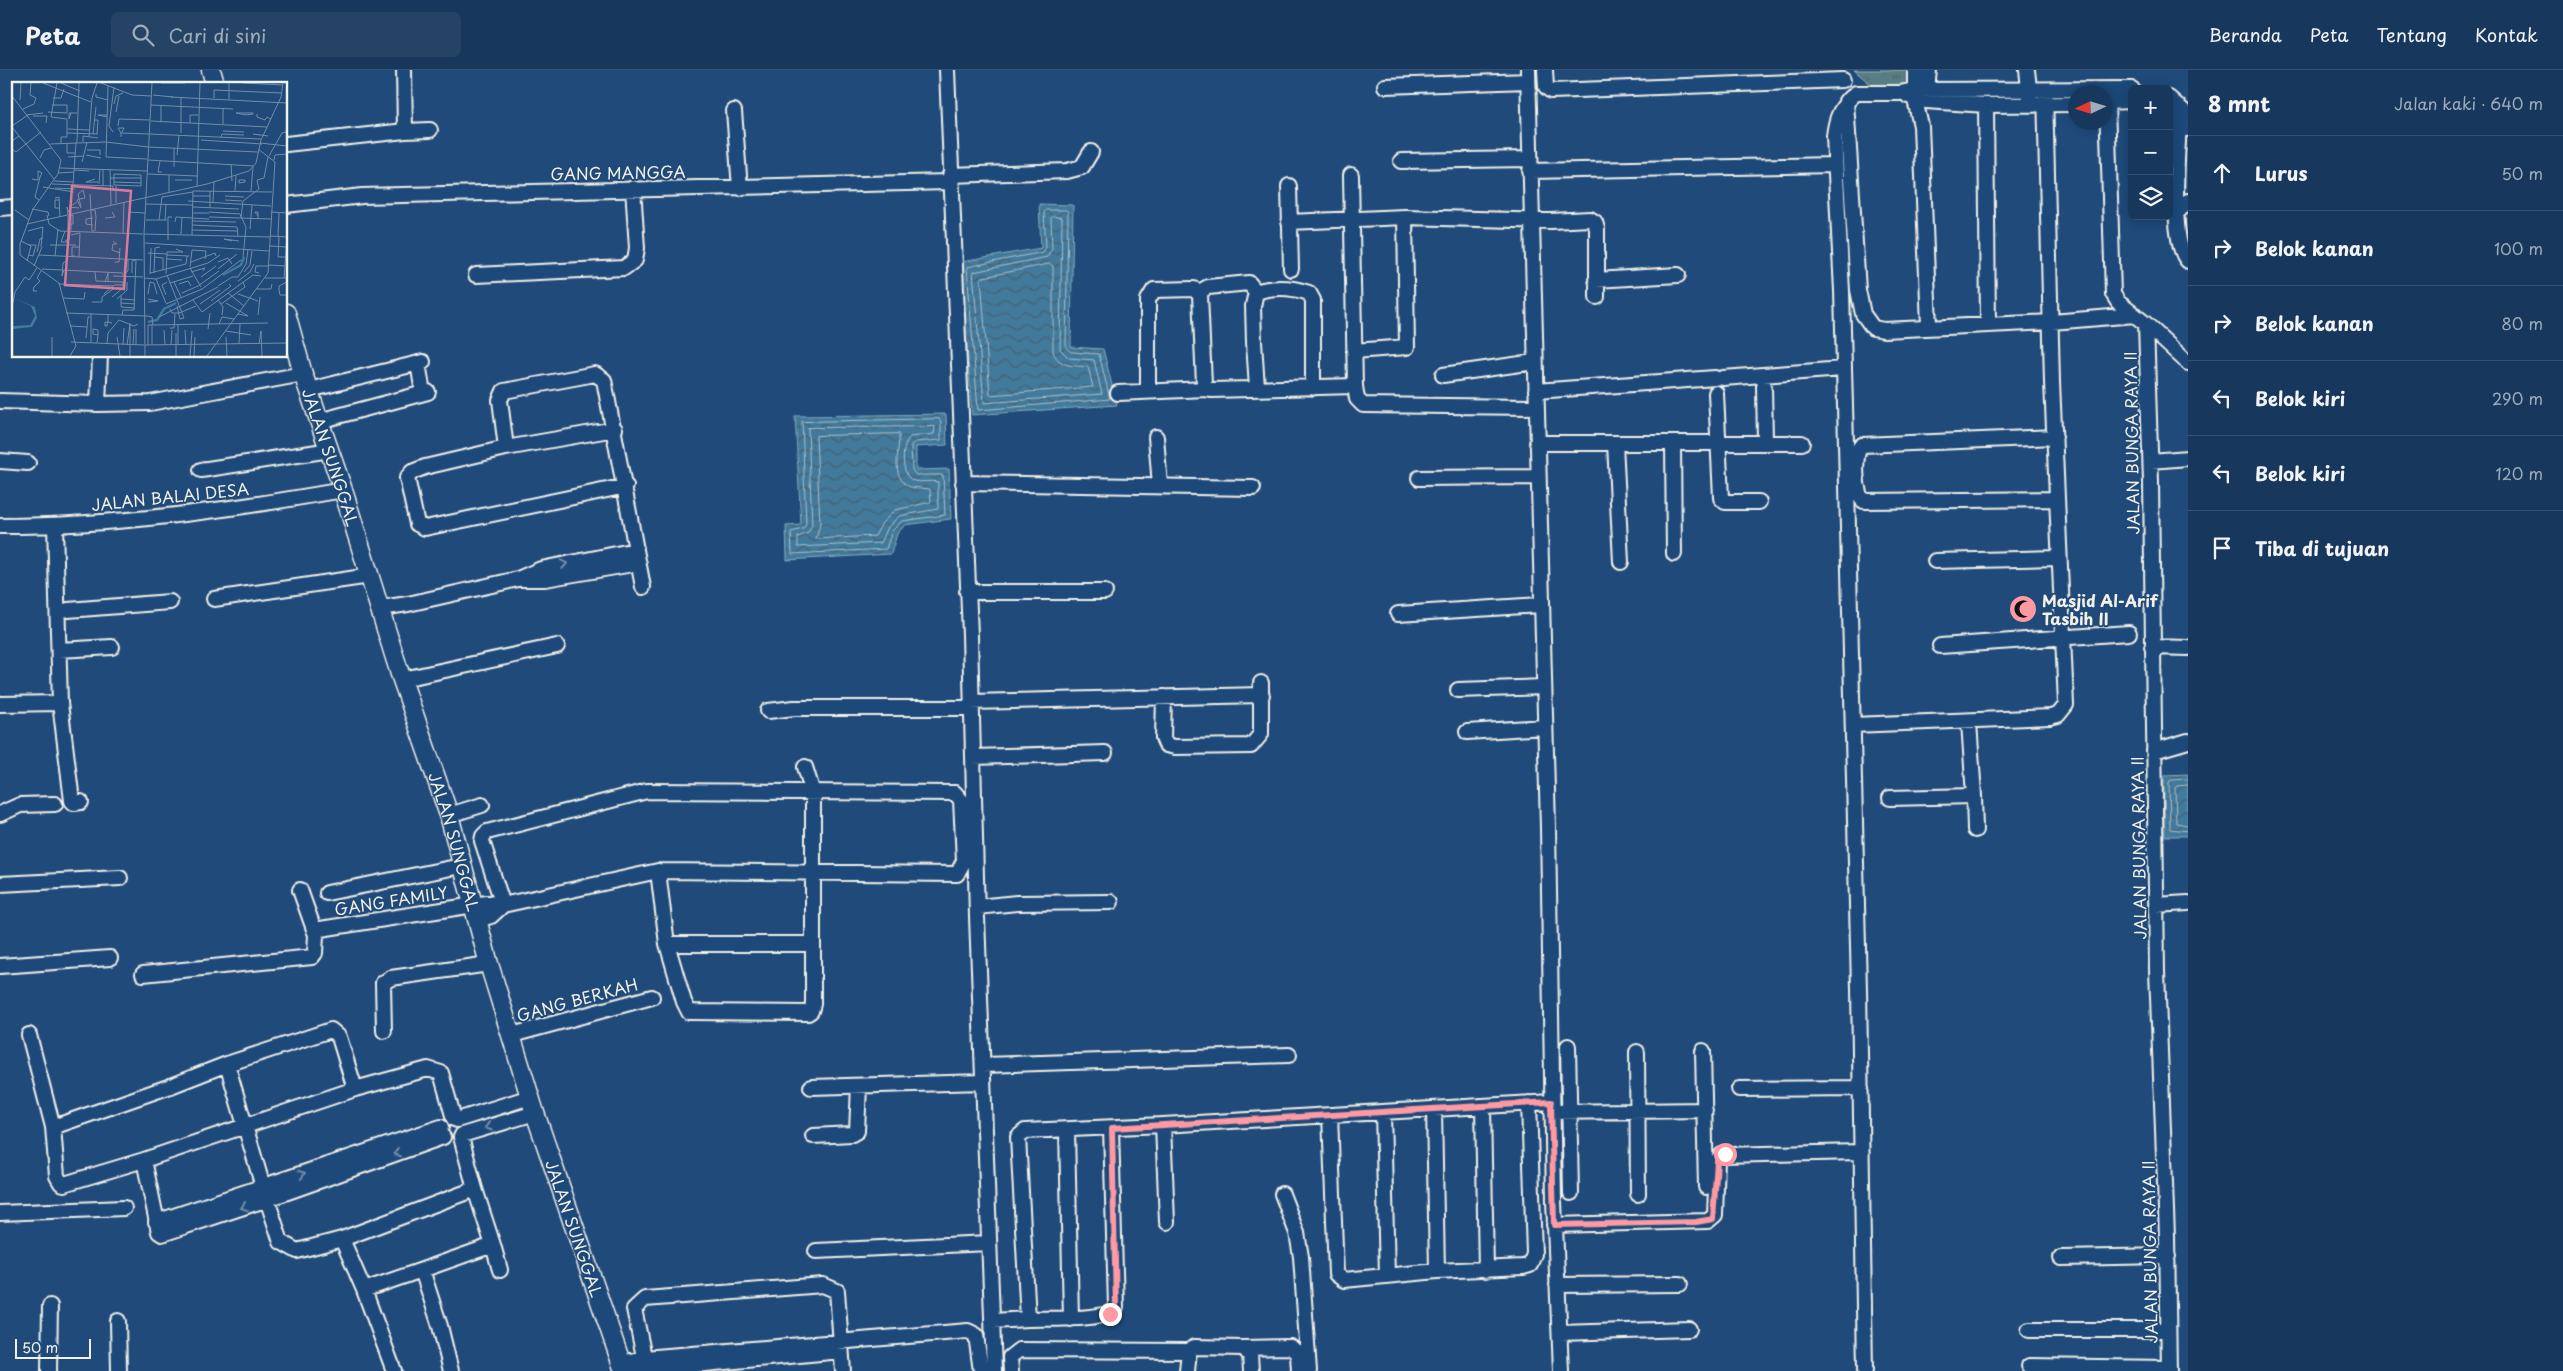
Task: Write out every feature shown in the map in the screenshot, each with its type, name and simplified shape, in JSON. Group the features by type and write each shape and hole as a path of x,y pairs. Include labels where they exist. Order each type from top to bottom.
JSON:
{"main road":[{"path":"210,70 214,82"},
{"name":"JALAN SUNGGAL","path":"288,320 319,422 330,450 403,679 449,815 461,866 533,1105 633,1368"}],"street":[{"path":"404,70 405,131"},
{"path":"947,70 994,1371"},
{"path":"1544,70 1546,86 1551,91 1838,75 1851,97 1858,290 1863,314 1873,328 1884,330 1929,326 2141,319"},
{"path":"1915,70 1916,95 1921,126 1929,326"},
{"path":"1916,95 1929,70"},
{"path":"2026,70 2030,105"},
{"path":"1385,86 1528,76 1540,605 1545,727 1554,1225 1561,1371"},
{"path":"1851,97 2029,90 2128,89"},
{"path":"1852,725 1969,722 2050,717 2058,715 2066,705 2061,637 2044,90"},
{"path":"1916,95 1986,105 2068,105"},
{"path":"1851,97 1836,119 1835,165 1842,291 1861,1088 1865,1371"},
{"path":"2113,102 2128,101"},
{"path":"1986,105 1988,325"},
{"path":"2173,106 2181,121 2176,214 2180,249 2188,261"},
{"path":"734,111 740,188"},
{"path":"288,144 430,130"},
{"path":"2107,130 2111,284 2113,294 2118,302 2141,319 2188,363"},
{"name":"GANG MANGGA","path":"288,205 362,196 633,188 740,188 1067,171 1082,167 1091,152"},
{"path":"1401,161 1530,165 1835,165"},
{"path":"1351,175 1354,351 1357,399 1363,405 1536,407"},
{"path":"1288,186 1291,269"},
{"path":"476,275 624,268 635,260 637,248 633,188"},
{"path":"2176,214 2188,201"},
{"path":"1354,351 1407,347 1405,217"},
{"path":"1289,222 1405,217 1532,220 1590,219 1595,222 1597,297"},
{"path":"1596,280 1678,275"},
{"path":"1199,292 1208,287 1249,283 1256,292 1253,306 1257,388"},
{"path":"1148,391 1148,300 1154,290 1194,288 1199,292 1206,389"},
{"path":"1256,292 1272,288 1291,288 1309,294 1312,300 1313,388"},
{"name":"JALAN BUNGA RAYA II","path":"2141,319 2150,461 2156,905 2168,1256 2169,1369"},
{"path":"98,404 100,358"},
{"path":"0,401 98,404 150,402 306,382 420,362 425,393 319,422"},
{"path":"1443,375 1470,373 1486,368 1535,362"},
{"path":"1536,391 1843,369"},
{"path":"506,448 500,400 504,391 595,374 604,380 626,486 643,587"},
{"path":"1118,393 1355,386"},
{"path":"1764,386 1765,441"},
{"path":"1716,393 1722,500 1759,502"},
{"path":"615,429 506,448 412,472 407,478 408,490 415,518 420,528 626,486"},
{"path":"1156,437 1160,486"},
{"path":"2055,437 1862,445 1856,452 1858,495 1864,501 2057,499"},
{"path":"1537,443 1765,441 1802,443"},
{"path":"1615,443 1621,562"},
{"path":"1673,443 1674,554"},
{"path":"201,470 330,450"},
{"path":"2150,461 2188,458"},
{"path":"0,461 28,463"},
{"path":"1419,478 1538,477"},
{"path":"962,482 1253,488"},
{"name":"JALAN BALAI DESA","path":"0,526 55,526 272,503 343,490"},
{"path":"55,526 60,704 72,801 74,804 82,802"},
{"path":"382,611 518,579 545,580 637,556"},
{"path":"1935,561 2059,558"},
{"path":"214,599 370,576"},
{"path":"967,592 1105,592"},
{"path":"68,610 170,602"},
{"path":"1398,614 1540,605"},
{"path":"1940,646 2129,633"},
{"path":"403,679 556,646"},
{"path":"58,650 112,647"},
{"path":"2152,647 2188,648"},
{"path":"1458,690 1543,687"},
{"path":"768,711 794,708 971,705 1164,697 1261,689 1261,734 1251,746 1175,747 1166,745 1163,738 1164,697"},
{"path":"0,704 60,704"},
{"path":"1969,722 1975,830"},
{"path":"1467,732 1545,727"},
{"path":"2154,751 2188,741"},
{"path":"973,757 1105,753"},
{"path":"658,871 667,944 684,1002 689,1012 803,1015 811,1011 814,873 813,793 805,768"},
{"path":"647,791 813,793 958,794 961,800 964,861 957,874 658,871 503,905 482,841 483,836 487,832 647,791"},
{"path":"1890,798 1974,796"},
{"path":"0,814 20,805 55,804"},
{"path":"449,815 482,805"},
{"path":"327,893 461,866"},
{"path":"0,884 120,878"},
{"path":"143,974 312,957 316,953 314,930 300,890"},
{"path":"977,907 1017,903 1111,902"},
{"path":"2156,905 2188,903"},
{"name":"GANG FAMILY","path":"314,930 475,912 491,916 503,905"},
{"path":"667,944 813,944"},
{"path":"0,966 110,958"},
{"path":"384,1031 383,983 391,978 490,964"},
{"name":"GANG BERKAH","path":"512,1035 652,997"},
{"path":"53,1127 168,1087 227,1064 331,1030 339,1038 355,1089"},
{"path":"29,1035 53,1127 57,1176 61,1183 64,1184 246,1127 355,1089 428,1069 435,1070 441,1073 456,1120 463,1128 462,1136 475,1189 500,1270"},
{"path":"1568,1046 1571,1193"},
{"path":"1637,1052 1638,1194"},
{"path":"1703,1052 1706,1187"},
{"path":"983,1065 1289,1055"},
{"path":"227,1064 281,1242 290,1249 302,1250 342,1239 475,1189"},
{"path":"811,1087 984,1082"},
{"path":"813,1136 852,1134 857,1131 859,1086"},
{"path":"1739,1089 1861,1088"},
{"path":"1330,1115 1336,1274 1344,1280 1437,1271 1523,1268 1533,1261 1529,1103"},
{"path":"1028,1319 1018,1137 1025,1131 1163,1126 1529,1103 1569,1111 1704,1110"},
{"path":"144,1160 156,1222 265,1193 442,1132 448,1120 533,1105"},
{"path":"442,1132 452,1142 533,1105"},
{"path":"1483,1106 1486,1270"},
{"path":"1434,1109 1437,1271"},
{"path":"1383,1112 1387,1276"},
{"path":"1163,1126 1167,1222"},
{"path":"992,1321 1071,1319 1110,1314 1116,1307 1112,1128"},
{"path":"1067,1130 1071,1319"},
{"path":"1554,1225 1708,1221 1715,1215 1717,1161 1722,1155 1861,1152"},
{"path":"1282,1194 1297,1233 1301,1256 1309,1371"},
{"path":"0,1213 124,1208"},
{"path":"342,1239 364,1290 394,1371"},
{"path":"816,1251 989,1243"},
{"path":"364,1290 493,1245"},
{"path":"2061,1258 2168,1256"},
{"path":"422,1270 440,1326 450,1371"},
{"path":"1557,1285 1680,1284"},
{"path":"843,1371 841,1346 837,1291 832,1287 823,1285 645,1299 634,1309 633,1368 841,1346 968,1331 976,1335 981,1371"},
{"path":"49,1371 50,1306"},
{"path":"118,1321 119,1371"},
{"path":"1560,1333 1689,1329"},
{"path":"2029,1330 2168,1330"},
{"path":"1011,1371 1010,1357 1019,1350 1189,1350 1194,1348 1291,1347 1298,1354 1299,1371"},
{"path":"1243,1348 1250,1355 1251,1371"},
{"path":"1187,1371 1189,1350"},
{"path":"2029,1366 2169,1369"}],"green space":[{"path":"1854,70 1913,70 1913,80 1906,87 1875,88"}],"water":[{"path":"1039,204 1073,205 1071,347 1103,349 1117,405 972,415 961,262 1041,248"},
{"path":"946,414 947,445 916,447 916,470 949,469 951,519 905,525 897,534 891,554 787,560 786,526 801,525 795,416"},
{"path":"2188,774 2188,836 2165,836 2164,775"}],"place":[{"name":"Masjid Al-Arif Tasbih II","path":"2023,609"}],"route":[{"path":"1110,1314 1116,1307 1112,1128 1551,1102 1554,1225 1696,1222 1713,1219 1715,1215 1717,1161 1725,1154"}]}
